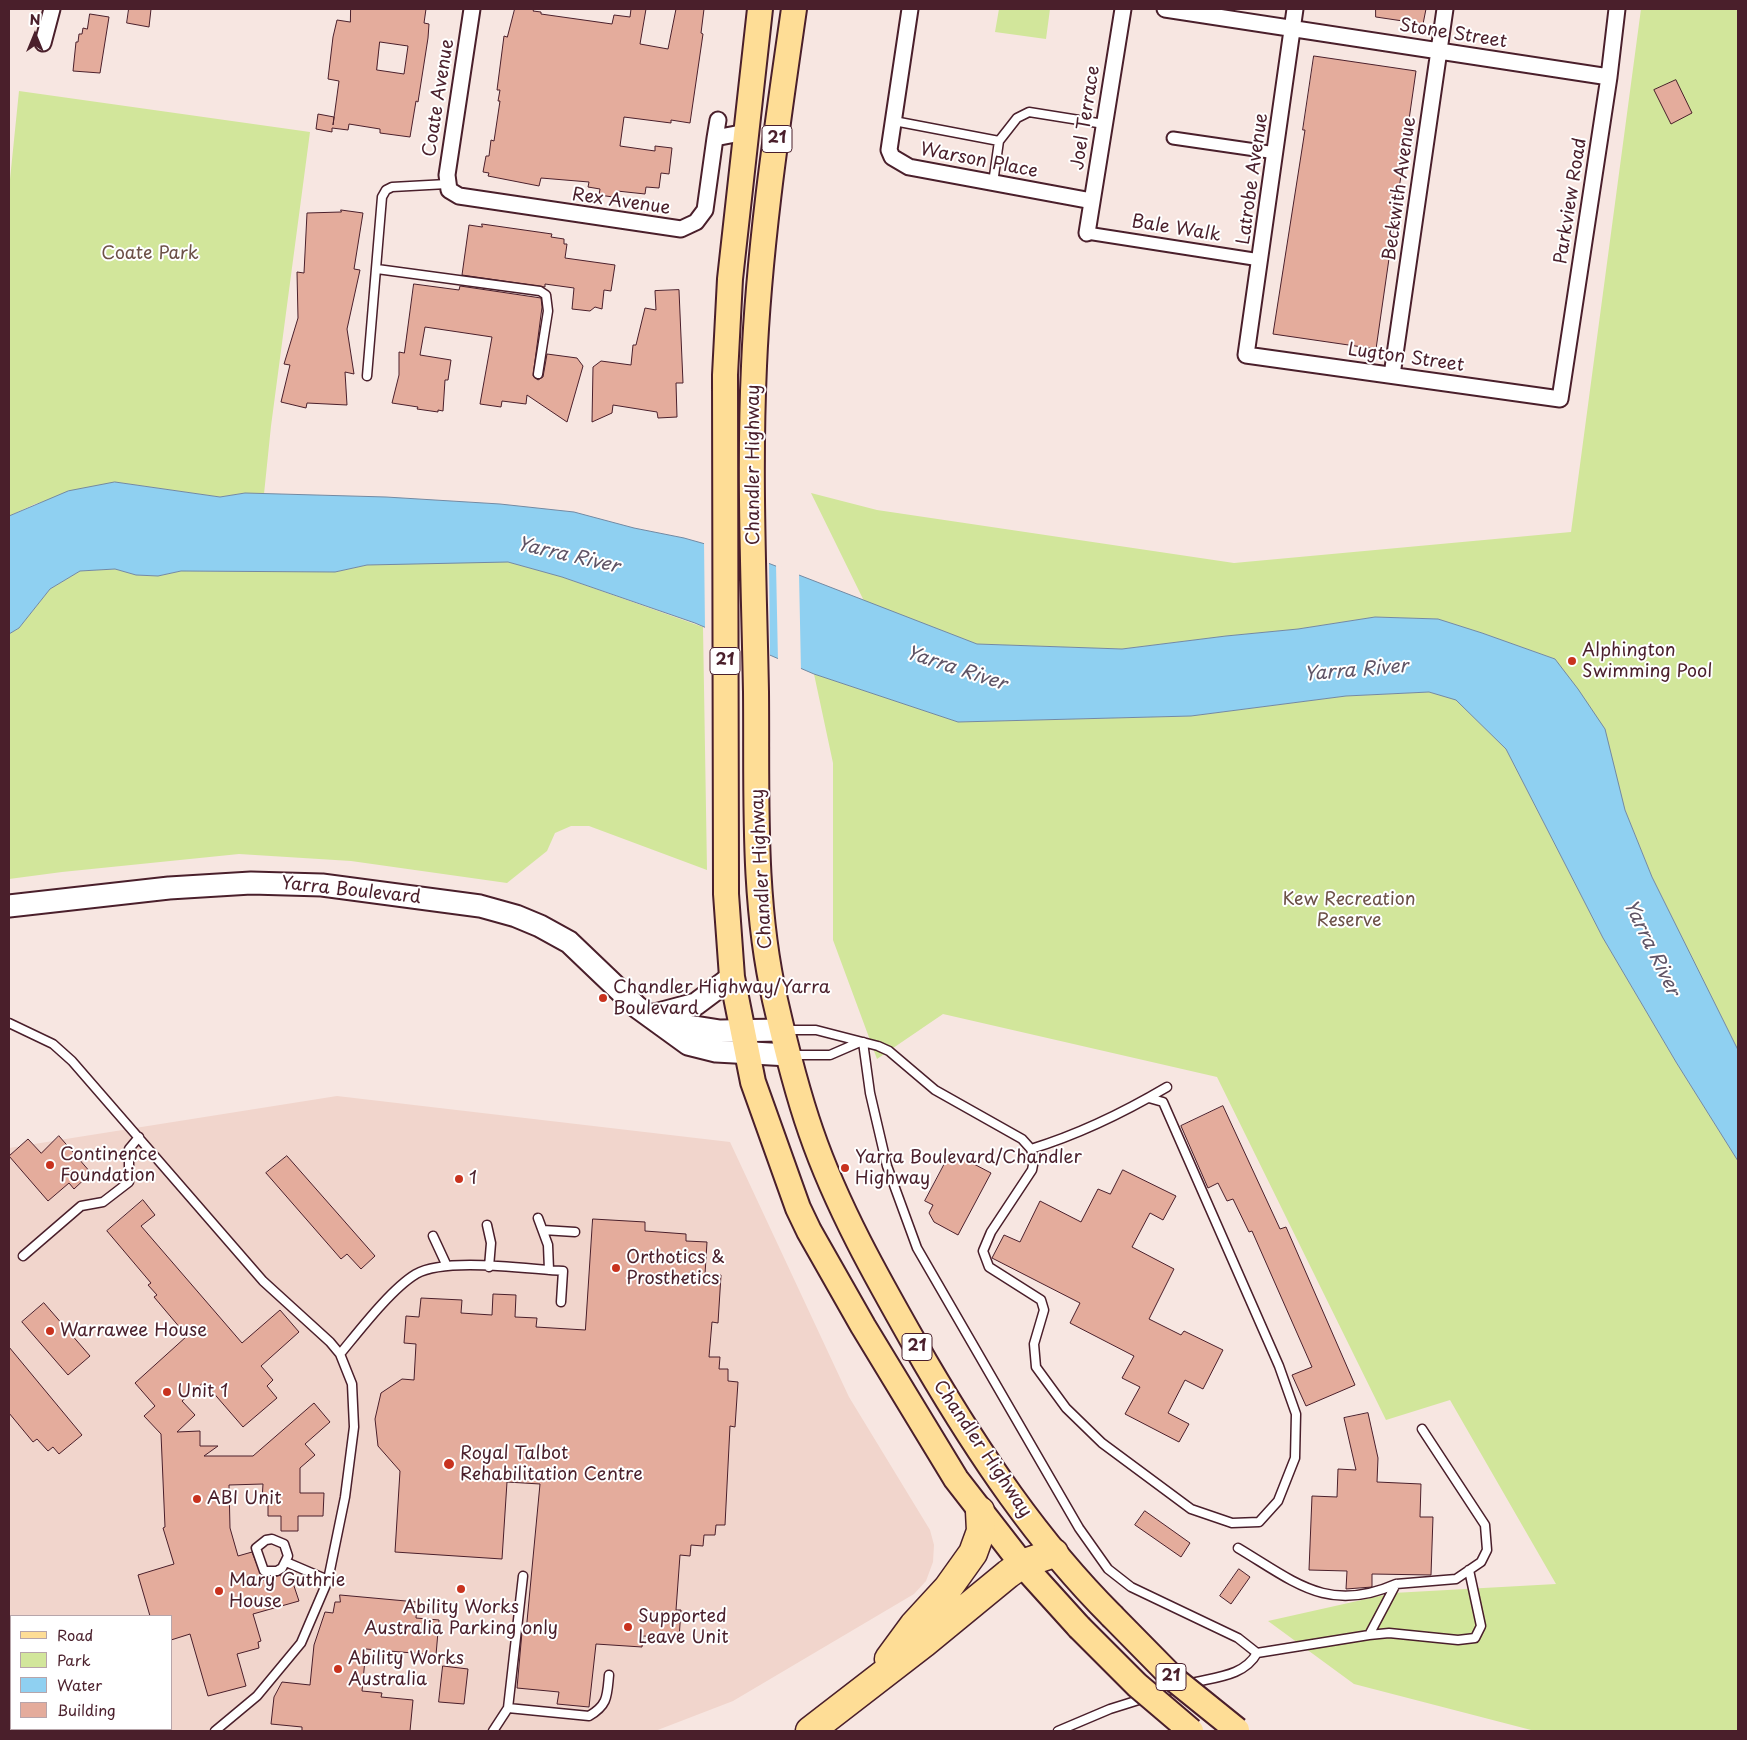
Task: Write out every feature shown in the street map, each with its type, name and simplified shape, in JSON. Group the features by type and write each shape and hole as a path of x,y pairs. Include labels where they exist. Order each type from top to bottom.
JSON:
{"highway":[{"path":"871,1684 914,1625 948,1588 973,1554 981,1531 980,1511"},
{"path":"810,1731 1022,1564 1054,1554"}],"main road":[{"name":"Chandler Highway","path":"760,9 730,279 723,427 726,894 732,977 756,1094 809,1231 937,1448 980,1511 1022,1564 1137,1685 1190,1731"},
{"name":"Chandler Highway","path":"794,9 763,250 754,365 752,438 758,871 768,966 789,1055 811,1132 836,1194 892,1304 953,1409 990,1467 1054,1554 1112,1616 1175,1680 1238,1730"},
{"name":"Yarra Boulevard","path":"9,906 169,888 251,882 332,886 480,906 516,916 540,926 569,942 652,1019 681,1040 694,1046 747,1054 789,1055"},
{"path":"652,1019 696,1004 732,977"},
{"path":"652,1019 713,1030 783,1030"}],"street":[{"path":"43,43 52,9"},
{"name":"Coate Avenue","path":"450,188 472,9"},
{"name":"Warson Place","path":"910,9 889,150 892,157 909,167 1092,201"},
{"name":"Joel Terrace","path":"1086,233 1123,9"},
{"path":"1165,9 1292,28"},
{"name":"Latrobe Avenue","path":"1246,355 1295,9"},
{"name":"Beckwith Avenue","path":"1392,375 1445,9"},
{"name":"Parkview Road","path":"1560,399 1609,77 1617,9"},
{"name":"Stone Street","path":"1292,28 1609,77"},
{"name":"Rex Avenue","path":"450,188 467,199 670,229 688,227 703,215 718,120"},
{"path":"715,138 746,132"},
{"path":"1173,138 1276,153"},
{"name":"Bale Walk","path":"1086,233 1260,260"},
{"name":"Lugton Street","path":"1246,355 1560,399"}],"lane":[{"path":"992,183 999,141 1017,118 1029,112 1104,124"},
{"path":"894,121 999,141"},
{"path":"366,376 382,197 386,190 400,186 450,188"},
{"path":"377,269 540,291 546,295 548,311 538,374"},
{"path":"9,1023 53,1044 72,1061 263,1281 318,1329 340,1354 352,1384 354,1427 346,1497 328,1580 301,1643 257,1696 215,1731"},
{"path":"783,1030 816,1030 889,1051 934,1090 1022,1139 1031,1149 1034,1160 1032,1170 991,1232 983,1251 989,1267 1041,1300 1044,1310 1034,1344 1036,1367 1066,1408 1102,1443 1191,1509 1232,1523 1259,1522 1278,1501 1295,1458 1296,1414 1280,1366 1163,1102 1149,1098"},
{"path":"789,1055 830,1055 861,1042"},
{"path":"861,1042 870,1093 887,1166 917,1248 1079,1528 1108,1569 1131,1587 1238,1638 1257,1652 1389,1633 1464,1640 1475,1638 1481,1626 1469,1570"},
{"path":"1031,1149 1069,1137 1122,1113 1166,1088"},
{"path":"22,1256 82,1206 103,1202 129,1182 129,1149 139,1137"},
{"path":"538,1218 548,1245 549,1270"},
{"path":"487,1225 491,1243 489,1267"},
{"path":"543,1230 575,1232"},
{"path":"433,1236 446,1264"},
{"path":"340,1354 395,1290 408,1279 434,1266 446,1264 563,1271 561,1302"},
{"path":"1238,1548 1316,1592 1346,1598 1376,1593 1396,1584 1456,1579 1481,1562 1487,1550 1485,1525 1422,1429"},
{"path":"266,1540 278,1540 287,1550 286,1562 277,1571 264,1571 256,1548 266,1540"},
{"path":"286,1562 328,1580"},
{"path":"493,1731 508,1708 522,1576"},
{"path":"1369,1635 1396,1584"},
{"path":"1058,1731 1110,1709 1216,1676 1240,1672 1252,1662 1257,1652"},
{"path":"508,1708 589,1716 600,1710 607,1700 610,1675"}],"shaded area":[{"name":"Royal Talbot Rehabilitation Centre","path":"337,1096 730,1142 849,1397 930,1530 934,1545 933,1562 926,1581 914,1594 733,1701 655,1731 9,1731 9,1148"}],"green space":[{"path":"999,9 1050,9 1046,39 995,32"},
{"path":"1641,9 1738,9 1738,1050 1652,877 1625,810 1555,659 1438,619 1375,617 1298,629 1122,649 977,644 864,601 811,493 877,510 1234,563 1571,532"},
{"name":"Coate Park","path":"19,91 310,132 271,426 264,494 245,493 220,497 115,482 35,504 9,516 9,189"},
{"path":"508,562 562,577 703,627 707,870 589,826 571,826 555,833 547,851 507,883 351,861 239,854 9,879 9,634 19,628 50,589 80,571 115,569 136,575 158,576 181,571 335,572 367,565"},
{"name":"Kew Recreation Reserve","path":"814,674 958,722 1191,716 1346,696 1429,692 1457,700 1506,749 1603,938 1676,1062 1738,1161 1738,1731 1535,1731 1354,1684 1268,1621 1393,1593 1556,1584 1450,1400 1386,1420 1217,1077 943,1014 877,1059 833,940 833,763"}],"water":[{"name":"Yarra River","path":"115,482 220,497 245,493 386,497 500,504 574,512 634,528 684,538 755,558 977,644 1122,649 1298,629 1375,617 1438,619 1555,659 1605,729 1625,810 1652,877 1738,1050 1738,1161 1676,1062 1603,938 1506,749 1456,700 1429,692 1346,696 1191,716 958,722 814,674 695,623 562,577 508,562 367,565 335,572 181,571 158,576 136,575 115,569 80,571 50,589 19,628 9,634 9,516 68,491"}],"pier":[{"path":"704,541 769,561 770,659 705,630"},
{"path":"776,564 799,573 801,672 778,662"}],"building":[{"path":"129,9 151,9 149,27 127,23"},
{"path":"351,9 426,9 424,23 429,24 428,38 418,102 416,101 410,137 380,133 380,129 349,124 348,130 332,128 332,132 316,129 318,114 334,117 333,125 339,81 328,79 333,37 337,20 350,22","holes":["380,42 408,46 404,74 377,70"]},
{"path":"515,9 534,9 533,11 541,12 541,14 612,24 614,15 630,17 631,9 646,9 640,44 668,49 676,9 704,9 701,33 703,34 690,123 671,120 671,123 624,117 620,146 655,151 655,146 672,148 669,174 661,173 659,188 646,187 645,194 617,191 613,197 599,195 600,189 588,187 589,182 541,178 539,186 488,176 489,173 483,172 486,156 489,156 491,140 494,141 500,101 498,101 500,90 497,90 504,36 507,37"},
{"path":"1376,9 1426,9 1423,24 1376,17"},
{"path":"90,14 109,17 100,73 73,71 76,42 78,42 79,34 82,34 83,28 87,29"},
{"path":"1314,56 1416,71 1376,349 1273,334 1305,130 1303,130"},
{"path":"1676,80 1692,113 1671,124 1654,90"},
{"path":"341,210 363,213 354,269 360,270 347,329 354,374 345,372 347,405 307,403 306,408 281,402 290,365 284,364 298,318 297,272 304,273 307,213 341,212"},
{"path":"482,224 552,234 551,237 564,239 564,244 567,244 565,258 615,265 611,291 604,290 602,309 595,307 590,311 572,309 574,288 545,284 545,287 462,275 469,225 482,227"},
{"path":"414,284 459,290 460,286 541,298 542,307 533,376 538,380 543,377 547,354 577,358 583,366 567,422 527,395 526,404 502,401 501,407 480,404 492,337 425,327 420,355 451,360 448,380 445,380 443,411 417,409 418,407 392,403 399,375 399,352 404,353"},
{"path":"679,290 683,383 676,383 677,417 658,418 657,412 613,405 612,413 592,422 593,367 601,361 631,365 633,345 636,345 645,308 656,310 655,291"},
{"path":"1223,1106 1280,1229 1286,1227 1355,1385 1306,1406 1292,1375 1312,1367 1252,1231 1249,1232 1233,1199 1227,1201 1218,1183 1208,1188 1181,1126"},
{"name":"Continence Foundation","path":"59,1136 91,1173 74,1189 69,1183 48,1201 9,1156 28,1139 41,1153"},
{"path":"951,1152 991,1173 958,1235 934,1222 929,1213 933,1205 925,1201"},
{"path":"287,1156 375,1256 361,1269 347,1254 341,1259 266,1173"},
{"path":"1123,1170 1176,1196 1163,1220 1150,1213 1132,1247 1174,1269 1149,1319 1181,1335 1184,1331 1223,1350 1203,1389 1185,1380 1168,1413 1189,1424 1179,1442 1125,1414 1140,1387 1122,1378 1134,1356 1070,1323 1080,1303 992,1258 1004,1235 1020,1242 1040,1201 1081,1222 1098,1189 1110,1194"},
{"path":"143,1200 155,1215 141,1226 242,1343 280,1310 299,1332 261,1366 273,1380 267,1386 277,1398 243,1427 204,1382 182,1401 195,1415 177,1432 200,1431 200,1446 218,1446 204,1456 253,1456 314,1403 330,1422 305,1444 315,1455 300,1468 300,1493 324,1493 323,1516 298,1516 298,1531 281,1531 281,1516 268,1516 268,1500 262,1500 263,1484 229,1485 230,1528 238,1556 252,1552 263,1580 281,1575 282,1580 291,1577 299,1601 253,1614 261,1641 258,1642 259,1648 237,1654 246,1686 208,1696 190,1634 172,1640 172,1615 150,1615 138,1575 174,1564 163,1528 165,1527 161,1434 144,1416 155,1406 135,1383 187,1336 154,1297 157,1295 148,1285 151,1283 107,1231"},
{"path":"593,1219 645,1222 645,1231 686,1234 686,1241 707,1242 705,1274 721,1275 718,1323 712,1322 709,1357 720,1357 719,1369 728,1369 728,1381 738,1382 735,1427 730,1426 725,1525 716,1525 715,1535 704,1535 703,1546 691,1545 690,1556 680,1555 676,1610 681,1610 679,1638 643,1636 642,1647 596,1644 589,1707 557,1704 559,1692 517,1688 522,1632 526,1632 540,1484 507,1482 502,1559 395,1552 400,1471 378,1446 375,1419 381,1393 402,1379 414,1380 416,1344 404,1343 406,1316 419,1317 421,1298 462,1300 461,1313 492,1315 493,1294 516,1295 515,1317 537,1318 536,1327 585,1330"},
{"name":"Warrawee House","path":"44,1303 90,1356 68,1375 22,1322"},
{"path":"9,1347 82,1435 59,1454 53,1447 48,1451 37,1439 33,1442 9,1413"},
{"path":"1368,1413 1378,1458 1377,1482 1421,1484 1420,1517 1433,1517 1431,1575 1372,1574 1372,1587 1346,1589 1347,1571 1309,1570 1312,1496 1337,1497 1338,1469 1356,1470 1344,1418"},
{"path":"1145,1511 1190,1543 1181,1557 1135,1525"},
{"path":"1239,1569 1250,1577 1231,1604 1220,1596"},
{"name":"Ability Works Australia","path":"340,1595 417,1602 416,1618 439,1620 436,1655 366,1649 362,1691 382,1693 381,1697 413,1700 410,1731 302,1731 302,1727 271,1724 274,1697 282,1682 310,1685 314,1645 325,1612 333,1613 335,1602 340,1602"},
{"path":"443,1666 468,1669 464,1704 439,1702"}],"place":[{"name":"Alphington Swimming Pool","path":"1572,661"},
{"name":"Chandler Highway/Yarra Boulevard","path":"603,998"},
{"name":"Continence Foundation","path":"50,1165"},
{"name":"Yarra Boulevard/Chandler Highway","path":"845,1168"},
{"name":"1","path":"459,1179"},
{"name":"Orthotics & Prosthetics","path":"616,1268"},
{"name":"Warrawee House","path":"50,1331"},
{"name":"Unit 1","path":"167,1392"},
{"name":"Royal Talbot Rehabilitation Centre","path":"449,1464"},
{"name":"ABI Unit","path":"197,1499"},
{"name":"Ability Works Australia Parking only","path":"461,1589"},
{"name":"Mary Guthrie House","path":"219,1591"},
{"name":"Supported Leave Unit","path":"628,1627"},
{"name":"Ability Works Australia","path":"338,1669"}]}
